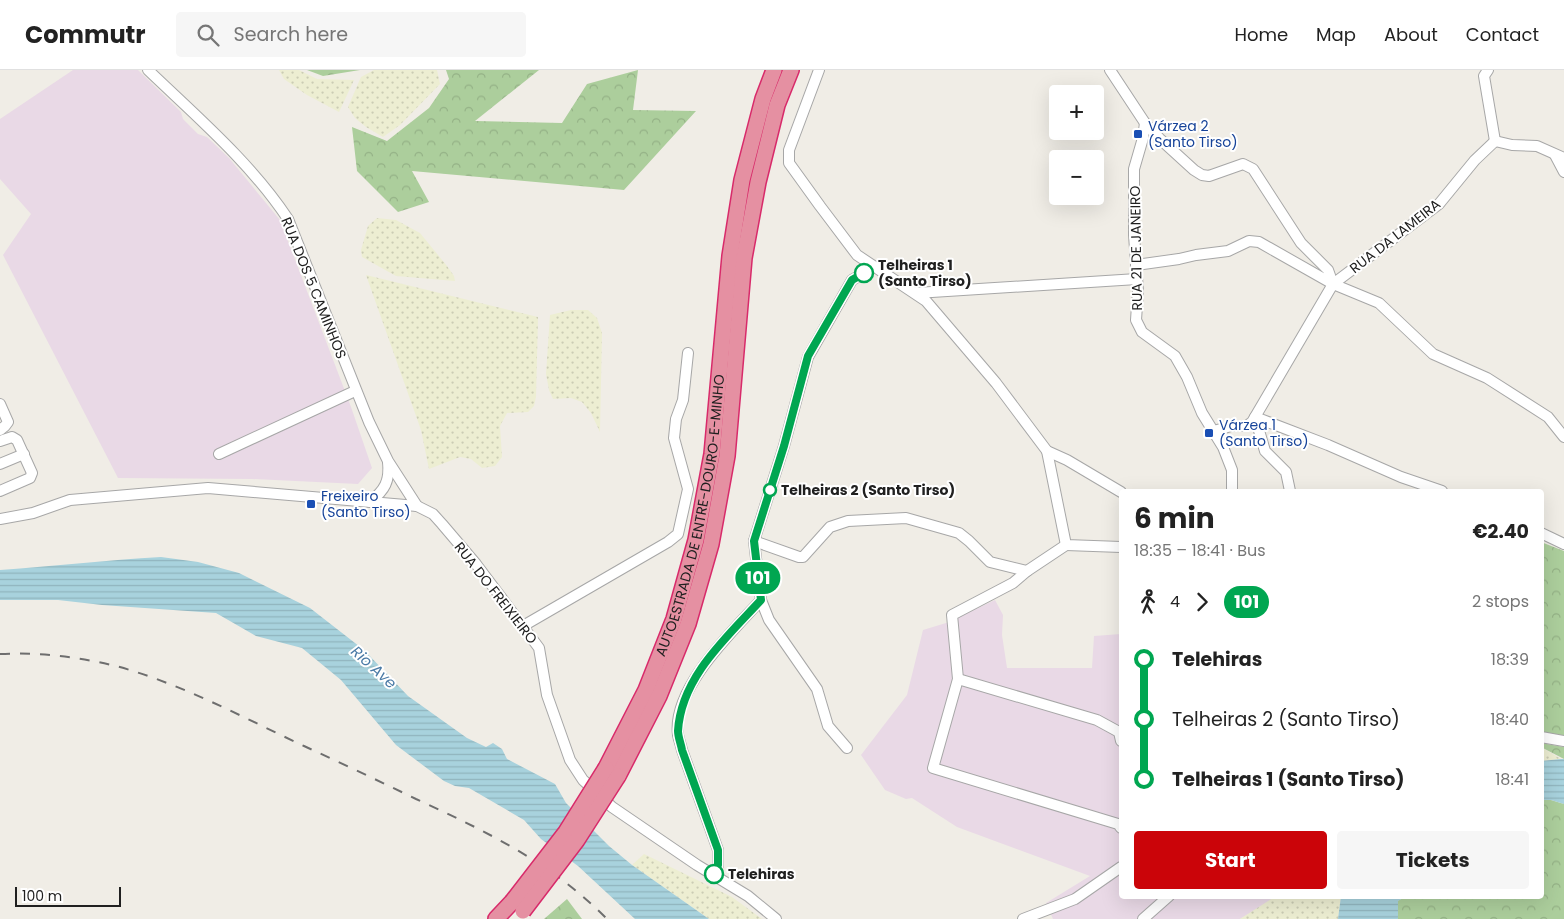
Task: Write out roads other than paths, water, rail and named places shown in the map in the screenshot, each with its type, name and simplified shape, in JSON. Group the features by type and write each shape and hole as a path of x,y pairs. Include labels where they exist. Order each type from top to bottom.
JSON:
{"highway":[{"name":"AUTOESTRADA DE ENTRE-DOURO-E-MINHO","path":"612,772 674,619 696,540 712,454 730,256 742,180 763,99 774,70"},
{"name":"AUTOESTRADA DE ENTRE-DOURO-E-MINHO","path":"496,919 517,910 577,840 612,772 663,687 688,624 710,544 727,456 744,258 758,182 777,106 791,70"}],"street":[{"name":"RUA DOS 5 CAMINHOS","path":"148,70 253,173 272,194 288,219 355,391 388,461 417,506"},
{"path":"819,70 789,150 789,163 858,255 926,301 996,383 1047,451 1066,545"},
{"path":"1110,70 1145,123 1173,152 1202,175 1209,176 1243,164 1252,169 1301,243 1328,270 1333,284"},
{"path":"1483,72 1496,141 1512,145 1537,146 1560,156 1564,172"},
{"name":"RUA 21 DE JANEIRO","path":"1145,123 1143,138 1134,169 1134,235 1137,279 1136,320 1142,332 1175,356 1187,377 1202,412 1223,447 1232,470 1232,489"},
{"name":"RUA DA LAMEIRA","path":"1333,284 1439,204 1475,160 1496,141"},
{"path":"1136,265 1228,251 1249,241 1266,246 1333,284 1379,303 1433,354 1487,378 1548,418 1564,436"},
{"path":"847,748 828,726 817,689 769,620 761,600 754,541 784,446 808,356 852,280 872,266"},
{"path":"916,293 1137,279"},
{"path":"1214,431 1231,426 1247,426 1252,422 1333,284"},
{"path":"523,626 668,542 678,534 688,489 674,438 676,419 684,400 688,353"},
{"path":"219,454 355,391"},
{"path":"0,404 8,422 0,430"},
{"path":"1255,417 1265,451 1286,472 1290,489"},
{"path":"1255,417 1328,445 1401,477 1436,489"},
{"path":"0,441 15,438 32,470 32,476 0,491"},
{"path":"1047,451 1067,460 1119,491"},
{"path":"0,464 24,454"},
{"path":"370,502 384,488 389,475 388,461"},
{"path":"0,519 33,513 70,500 208,488 417,506"},
{"name":"RUA DO FREIXIEIRO","path":"417,506 433,514 442,524 476,564 539,648 547,694 570,760 583,780 612,807 697,865 748,896 776,919"},
{"path":"754,541 803,557 830,527 858,520 906,518 959,534 969,541 990,562 1027,571"},
{"path":"1544,534 1564,544"},
{"path":"1119,547 1066,545 1027,571 1013,583 952,615 958,679 933,768 1119,822"},
{"path":"714,874 718,865 718,850 682,750 678,733 681,709 688,691 703,667 761,600"},
{"path":"958,679 1097,720 1119,732"},
{"path":"1544,738 1564,741"},
{"path":"1023,919 1075,899 1119,868"},
{"path":"1143,919 1166,899"}],"water":[{"name":"Rio Ave","path":"161,557 198,562 239,573 310,608 364,650 408,696 467,738 486,747 493,743 502,749 507,759 555,784 566,803 609,846 632,865 709,919 635,919 578,866 541,839 524,820 469,788 455,786 444,781 396,745 341,680 302,648 256,636 216,613 58,600 0,600 0,570"},
{"path":"1564,759 1564,804 1544,800 1544,761"},
{"path":"1341,899 1401,899 1398,901 1398,919 1338,919"}],"railway":[{"path":"0,654 44,655 102,663 140,673 188,692 442,811 517,850 564,882 607,919"}],"place":[{"name":"Várzea 2 (Santo Tirso)","path":"1138,134"},
{"name":"Telheiras 1 (Santo Tirso)","path":"864,273"},
{"name":"Várzea 1 (Santo Tirso)","path":"1209,433"},
{"name":"Telheiras 2 (Santo Tirso)","path":"770,490"},
{"name":"Freixeiro (Santo Tirso)","path":"311,504"},
{"name":"Telehiras","path":"714,874"}]}
